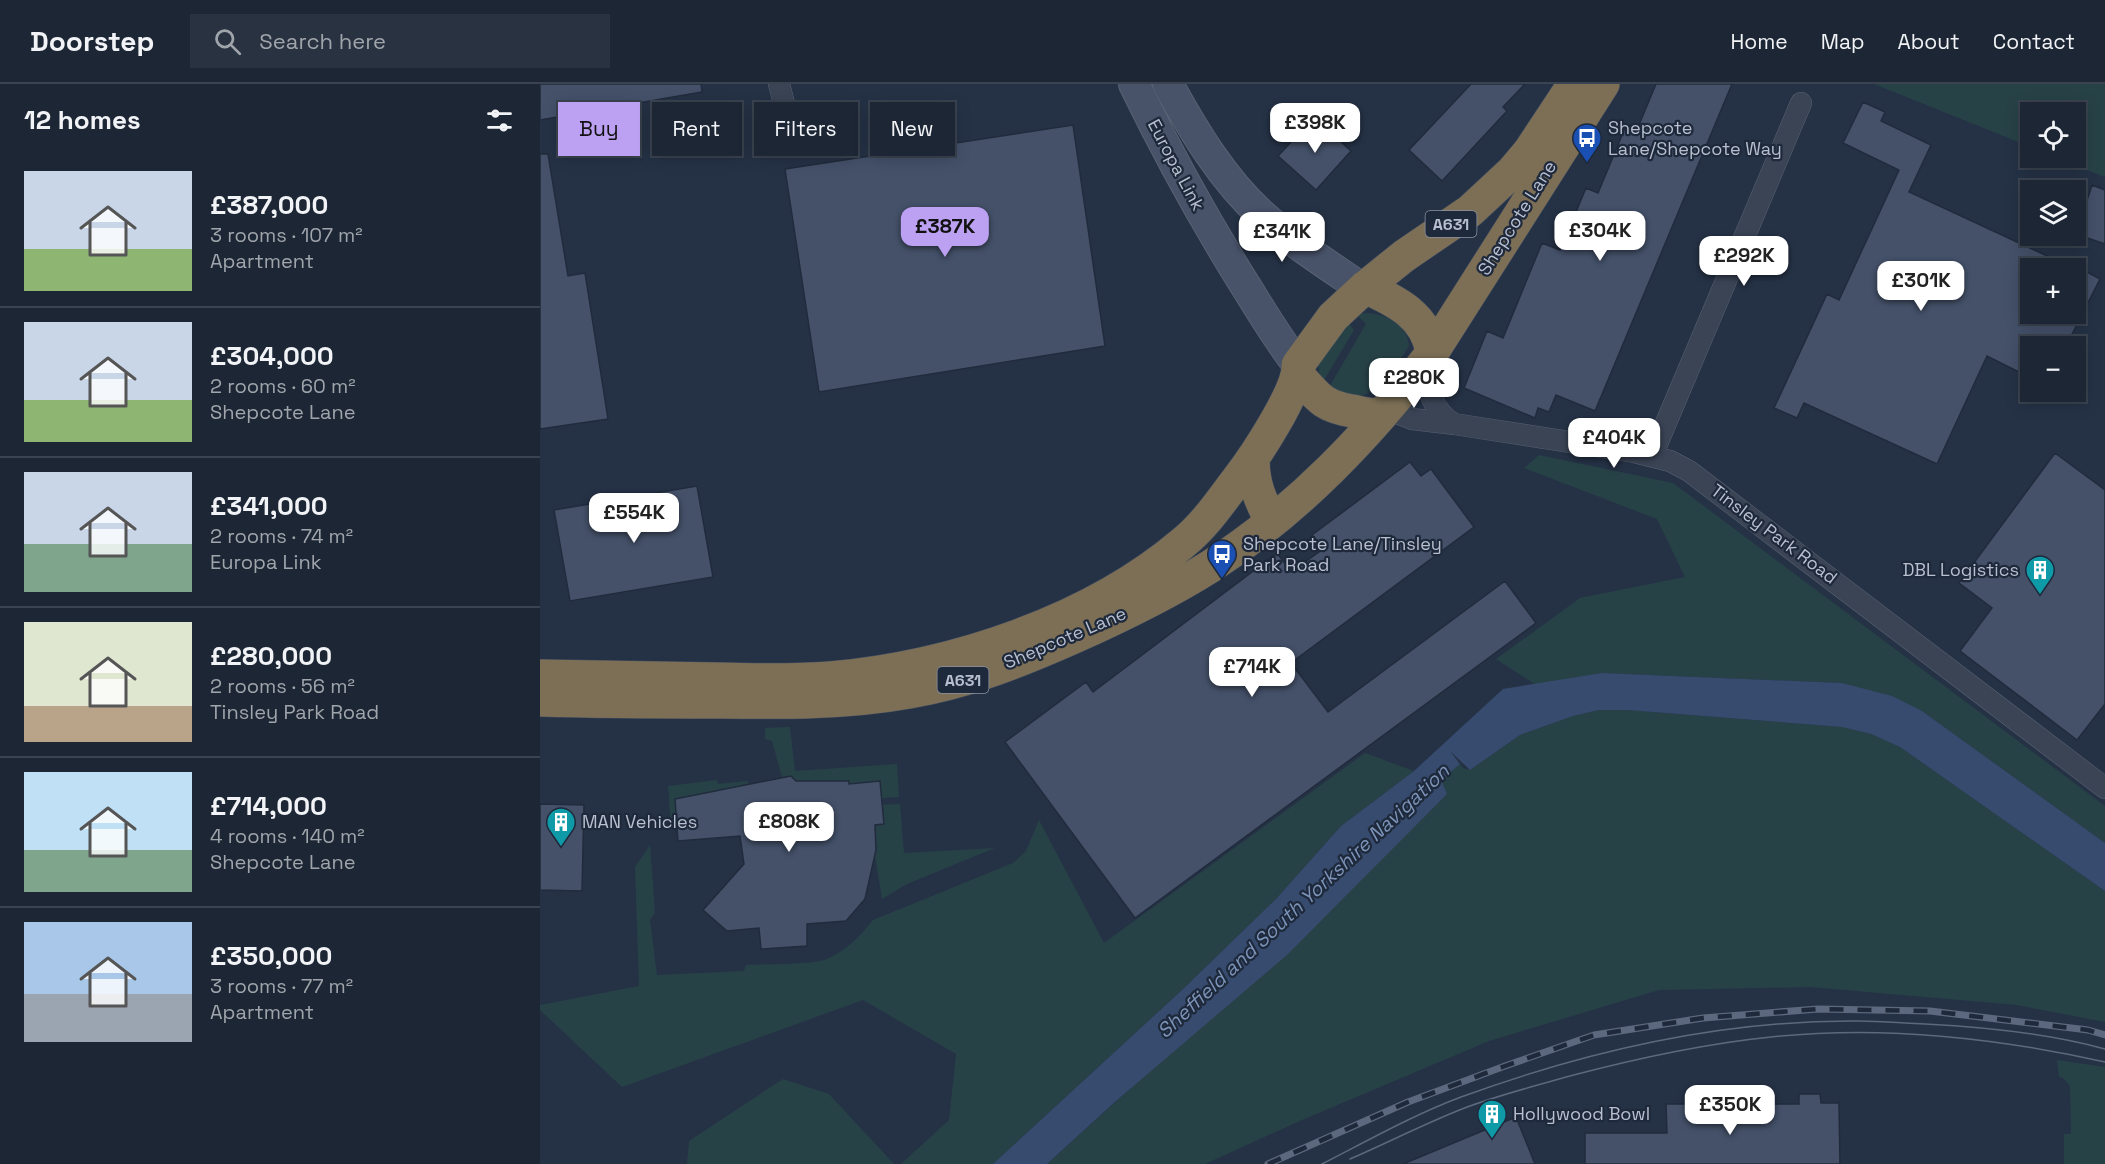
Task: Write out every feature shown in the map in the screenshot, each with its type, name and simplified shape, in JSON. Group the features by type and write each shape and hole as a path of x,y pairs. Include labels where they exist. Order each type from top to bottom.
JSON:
{"highway":[{"name":"Shepcote Lane","path":"540,700 772,702 858,698 910,692 960,680 1035,655 1112,606 1148,570 1186,540 1219,505 1253,459 1275,423 1298,370 1333,317 1404,256 1470,211 1494,189 1583,94"},
{"name":"Shepcote Lane","path":"540,676 771,680 829,678 879,672 982,650 1062,618 1112,606 1210,566 1271,521 1317,483 1356,445 1428,359 1583,94"},
{"path":"1364,288 1409,310 1427,335 1428,359"},
{"path":"1298,370 1324,403 1332,407 1372,416 1383,412"},
{"path":"1253,459 1253,478 1271,521"}],"street":[{"path":"779,84 784,102"},
{"name":"Europa Link","path":"1134,84 1166,149 1215,237 1298,370"},
{"name":"Europa Link","path":"1168,84 1192,125 1226,174 1260,213 1299,246 1364,288"},
{"path":"1652,456 1801,103"},
{"path":"1428,359 1431,400 1440,414 1454,424"},
{"name":"Tinsley Park Road","path":"1383,412 1412,419 1652,456 1680,466 1709,485 2105,788"}],"green space":[{"path":"1874,84 2105,84 2105,177 2082,168 2086,168 2086,102 2020,102 2020,143"},
{"path":"1368,313 1395,322 1405,333 1409,346 1385,380 1377,387 1360,396 1350,397 1328,389 1366,324 1356,314"},
{"path":"1346,320 1354,330 1323,382 1318,365"},
{"path":"1539,455 1673,483 2105,806 2105,843 1922,711 1842,683 1602,673 1536,685 1496,659 1580,598 1685,577 1657,519 1524,468"},
{"path":"1599,710 1627,710 1842,727 1871,734 1900,747 2105,891 2105,1022 2017,1005 1810,987 1659,990 1489,1041 1302,1120 1205,1164 1047,1164 1289,945 1447,794 1440,780 1460,764 1463,768 1470,770 1520,735 1573,716"},
{"path":"790,727 795,771 897,764 899,797 882,798 880,781 849,784 848,781 796,781 791,776 782,777 772,741 765,739 765,728"},
{"path":"1365,753 1414,771 1341,826 1276,899 1182,990 993,1164 901,1164 949,1120 956,1054 863,1000 622,1087 540,1010 540,1005 639,986 635,867 650,845 655,913 650,920 657,975 744,971 746,965 800,963 827,959 852,942 873,920 1013,863 1026,851 1039,820 1104,943"},
{"path":"717,780 718,784 747,781 749,784 675,799 677,823 671,824 668,786"},
{"path":"900,804 904,853 995,848 907,884 882,899 875,856 875,825 884,824 882,805"},
{"path":"2057,1060 2105,1067 2105,1164 2064,1164 2064,1134 2071,1134 2070,1086 2059,1077"},
{"path":"783,1079 829,1094 894,1164 687,1164 689,1141"}],"water":[{"name":"Sheffield and South Yorkshire Navigation","path":"1602,673 1842,683 1892,696 1922,711 2105,843 2105,891 1900,747 1871,734 1842,727 1627,710 1599,710 1573,716 1520,735 1470,770 1450,751 1460,764 1441,780 1447,794 1288,954 1116,1101 1047,1164 993,1164 1182,990 1276,899 1341,826 1414,771 1503,689"}],"building":[{"path":"540,84 701,84 702,92 640,103 558,102 558,117 540,120"},
{"path":"1471,84 1525,84 1503,107 1507,111 1442,181 1409,150"},
{"path":"1656,84 1732,84 1595,411 1556,395 1549,412 1538,408 1535,418 1464,388 1487,331 1503,338 1542,243 1560,250 1586,188 1598,193 1625,128 1636,132"},
{"path":"1863,102 1885,112 1881,121 1931,145 1909,192 2020,243 2020,246 2026,246 2051,258 2020,258 2020,324 2077,324 2071,336 2020,336 2020,372 1987,356 1937,464 1804,403 1797,418 1774,408 1827,294 1839,300 1899,170 1843,143"},
{"path":"1314,117 1351,151 1316,190 1278,156"},
{"path":"1073,125 1105,346 819,392 785,169 870,156 955,156 955,143"},
{"path":"540,154 548,154 568,276 585,273 608,419 540,429"},
{"path":"2092,185 2105,190 2105,244 2086,237 2086,203"},
{"path":"2086,271 2100,279 2086,307"},
{"name":"DBL Logistics","path":"2055,453 2105,490 2105,704 2077,740 1960,651 1992,608 1959,583"},
{"path":"1410,462 1421,476 1431,469 1474,527 1291,663 1328,712 1505,581 1536,623 1135,918 1005,742 1086,682 1093,692 1277,553 1291,572 1323,549 1312,535"},
{"path":"697,486 713,577 570,601 554,510"},
{"path":"791,776 796,781 849,781 849,784 880,781 884,824 875,825 876,850 865,899 846,921 807,924 807,946 761,949 759,928 727,931 703,910 744,864 740,836 678,841 675,799"},
{"name":"MAN Vehicles","path":"540,804 584,805 582,891 540,890"},
{"path":"1738,1094 1738,1104 1799,1104 1799,1094 1820,1094 1821,1103 1839,1103 1840,1164 1585,1164 1585,1133 1667,1133 1666,1104 1715,1104 1715,1095"},
{"name":"Hollywood Bowl","path":"1516,1117 1535,1164 1403,1164"}],"tram line":[{"path":"1322,1164 1425,1112 1509,1080 1606,1052 1706,1032 1807,1022 1874,1021 2016,1032 2105,1049"},
{"path":"1350,1159 1448,1115 1500,1096 1642,1058 1745,1040 1854,1032 1897,1033 1981,1040 2105,1062"}],"railway":[{"path":"1268,1164 1408,1102 1594,1035 1703,1018 1818,1009 1930,1011 2088,1030 2105,1035"}],"place":[{"name":"Shepcote Lane/Shepcote Way","path":"1587,164"},
{"name":"Shepcote Lane/Tinsley Park Road","path":"1222,580"},
{"name":"DBL Logistics","path":"2040,596"},
{"name":"MAN Vehicles","path":"561,848"},
{"name":"Hollywood Bowl","path":"1492,1140"}]}
